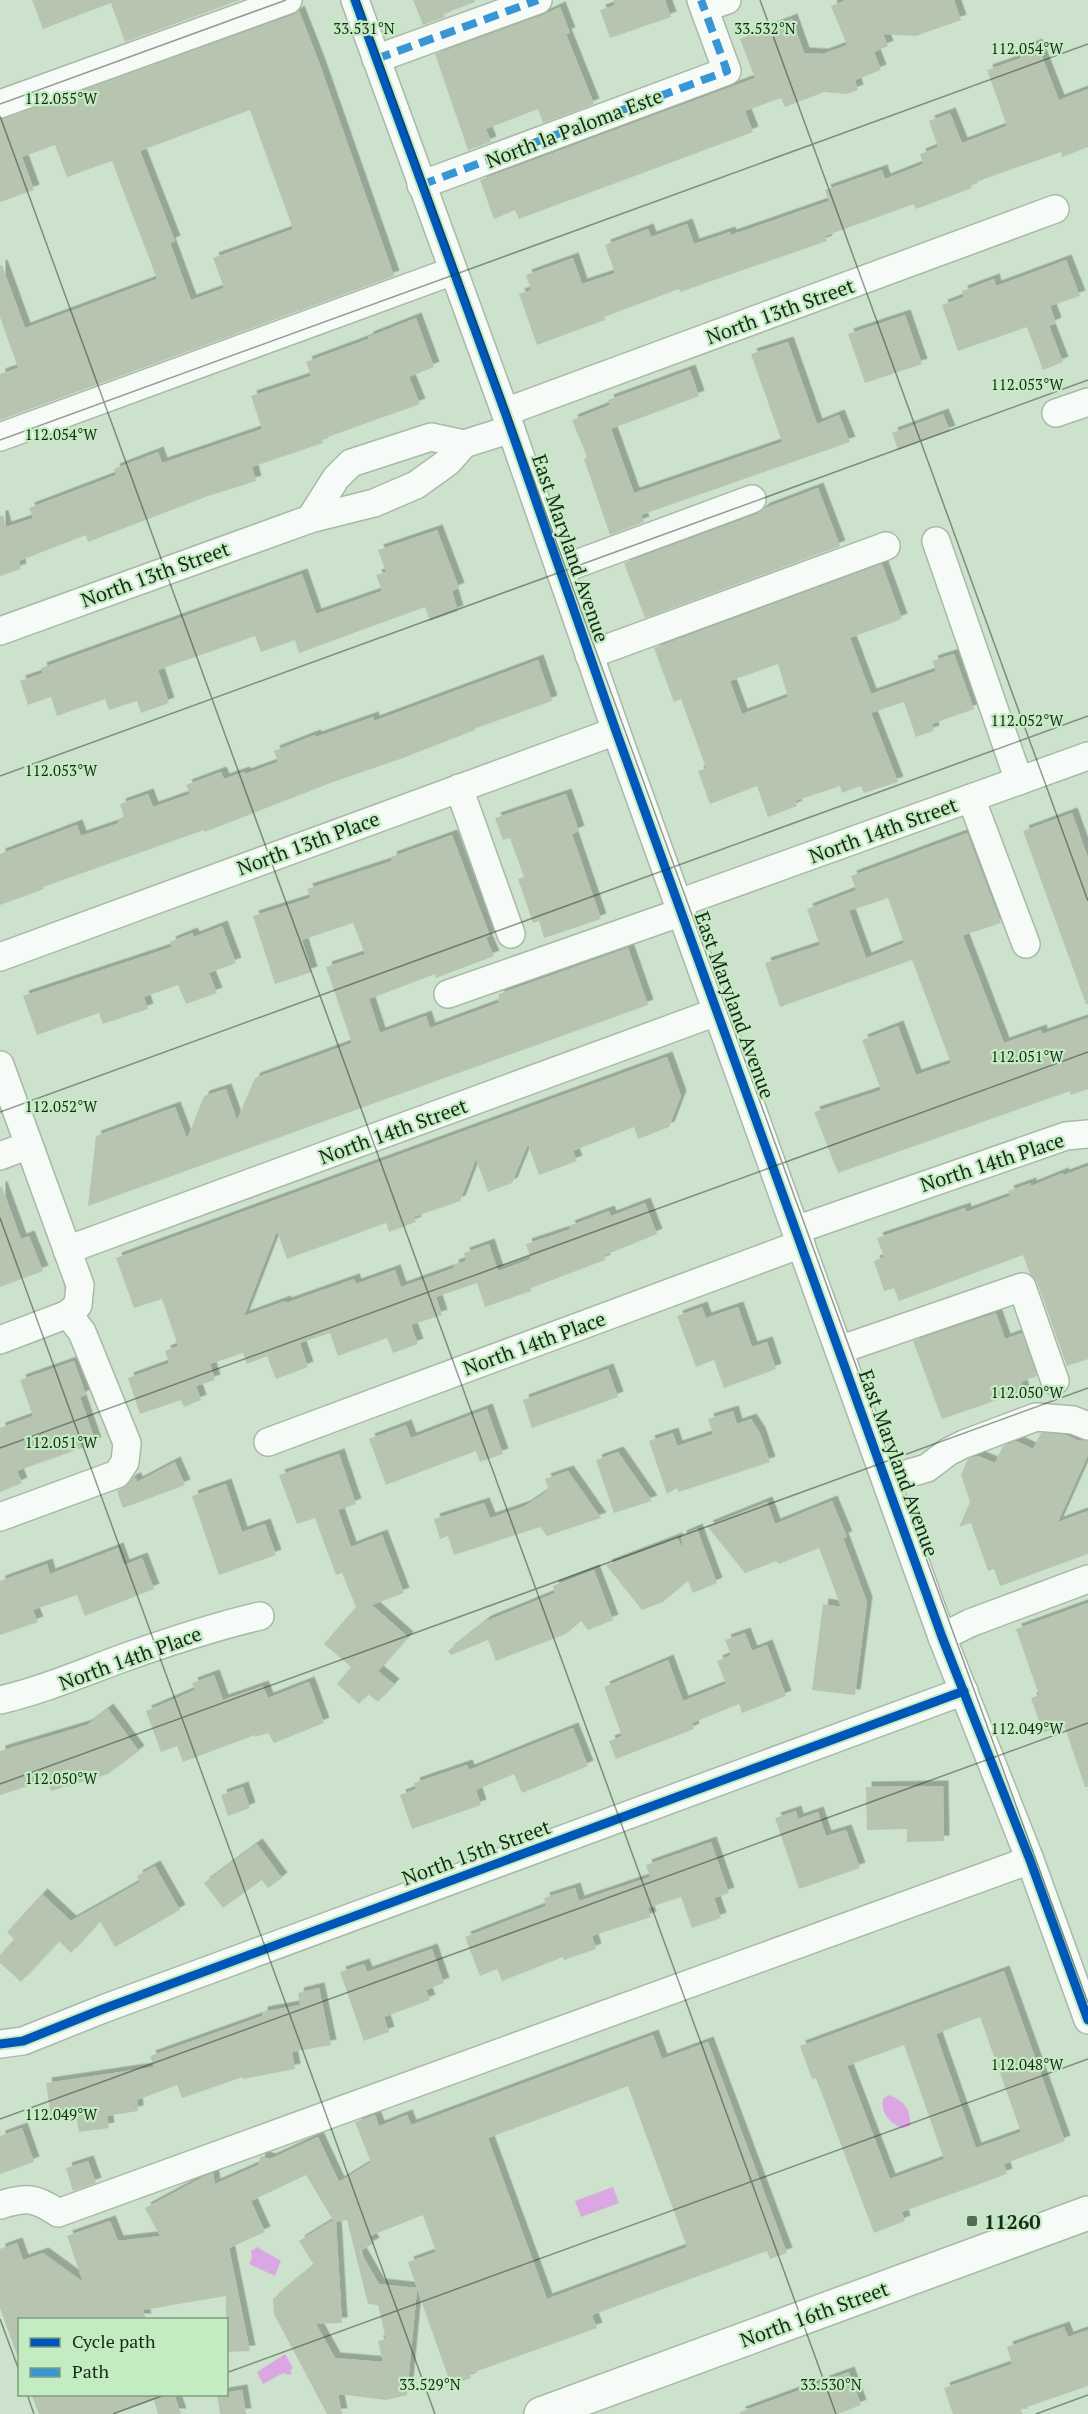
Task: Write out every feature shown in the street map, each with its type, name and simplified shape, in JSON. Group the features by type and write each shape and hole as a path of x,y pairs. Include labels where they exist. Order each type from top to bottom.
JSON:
{"main road":[{"name":"North 16th Street","path":"541,2414 1088,2213"}],"street":[{"path":"0,104 288,0"},
{"name":"East Maryland Avenue","path":"355,0 508,420 616,731 719,1011 942,1637 1030,1860 1088,2020"},
{"path":"376,59 538,0"},
{"name":"North la Paloma Este","path":"421,185 727,71 711,2"},
{"name":"North 13th Street","path":"0,631 310,519 374,503 416,485 447,462 464,444 508,420 1055,209"},
{"path":"0,436 453,271"},
{"path":"1056,413 1088,402"},
{"name":"North 13th Street","path":"310,519 336,478 351,463 431,437 464,444"},
{"path":"560,570 752,499"},
{"path":"936,542 1019,781"},
{"path":"589,655 886,546"},
{"name":"North 13th Place","path":"0,957 616,731"},
{"name":"North 14th Street","path":"448,994 1088,756"},
{"path":"459,788 511,934"},
{"path":"971,798 1026,944"},
{"name":"North 14th Street","path":"67,1250 719,1011"},
{"path":"0,1065 80,1284 74,1304 82,1332 127,1443 125,1462 117,1474 0,1517"},
{"name":"North 14th Place","path":"268,1442 1066,1136 1088,1134"},
{"path":"0,1156 29,1145"},
{"path":"839,1350 1022,1287 1055,1381"},
{"path":"0,1340 74,1304"},
{"path":"886,1480 927,1468 964,1444 1036,1417 1073,1420 1088,1426"},
{"path":"942,1637 970,1623 1088,1579"},
{"name":"North 14th Place","path":"0,1700 35,1692 133,1655 219,1626 260,1616"},
{"name":"North 15th Street","path":"0,2044 23,2041 103,2009 964,1691"},
{"path":"0,2205 23,2198 44,2203 58,2213 1030,1860"}],"shaded area":[{"path":"889,2095 906,2106 910,2126 902,2128 887,2117 883,2109 883,2099"},
{"path":"613,2187 619,2203 581,2217 575,2201"},
{"path":"257,2247 281,2261 275,2276 249,2264 252,2258 251,2251"},
{"path":"285,2354 293,2368 290,2370 292,2373 290,2375 283,2373 263,2384 257,2372"}],"building":[{"path":"32,0 240,0 125,42 111,3 43,29"},
{"path":"413,0 474,0 475,2 443,14 445,17 423,25"},
{"path":"613,0 665,0 671,17 610,38 600,10 615,5"},
{"path":"846,0 954,0 961,20 916,36 883,34 888,46 874,52 881,70 855,80 858,90 847,94 824,92 785,107 781,98 745,111 753,132 519,219 515,210 494,219 480,180 755,78 740,39 792,19 804,53 823,54 847,45 831,6"},
{"path":"560,7 570,33 566,34 594,104 543,123 538,109 486,129 491,142 468,150 435,54"},
{"path":"299,11 319,62 394,276 0,420 0,374 18,368 0,317 0,266 2,265 25,328 157,279 112,161 67,177 55,145 22,157 34,190 0,202 0,119","holes":["250,110 293,229 213,258 224,288 191,300 170,243 175,241 140,151"]},
{"path":"1037,44 1059,100 1088,89 1088,147 1062,157 1061,152 970,184 972,188 916,209 914,204 825,236 827,241 680,292 679,289 537,345 519,294 531,290 526,275 573,258 582,284 615,273 605,245 648,229 651,237 687,224 694,244 730,232 731,235 829,201 825,190 882,170 885,179 923,164 920,154 938,147 929,121 950,113 962,143 1007,126 987,70 1021,58 1019,51"},
{"path":"1066,260 1080,296 1050,306 1056,323 1049,326 1063,362 1043,370 1027,327 958,351 942,305 964,297 962,291 994,279 996,286"},
{"path":"905,315 922,364 865,383 848,334"},
{"path":"416,318 434,367 409,377 420,404 322,439 323,443 252,467 256,481 208,496 88,542 86,535 19,561 21,569 0,576 0,516 3,516 6,527 33,518 29,508 116,475 114,469 158,452 162,463 262,429 251,396 311,376 306,362"},
{"path":"788,342 817,424 839,415 850,442 641,515 644,522 610,535 584,459 587,457 572,420 610,405 608,400 690,370 699,396 611,429 634,493 782,442 751,354"},
{"path":"943,414 950,431 898,450 892,433"},
{"path":"818,488 840,546 645,618 624,563 757,514 765,508"},
{"path":"437,530 459,588 452,591 458,611 430,621 425,607 299,653 295,640 261,652 255,636 158,670 169,703 141,713 137,701 109,710 105,699 57,716 51,697 28,705 20,681 43,673 41,668 302,574 316,614 382,591 376,575 386,572 378,550"},
{"path":"882,564 902,619 850,638 871,694 936,671 932,661 954,654 974,709 932,724 934,731 916,737 904,702 871,713 898,782 864,793 861,786 842,793 840,786 795,801 797,806 768,817 757,786 710,804 698,771 706,768 681,699 674,702 654,648","holes":["778,664 788,697 742,714 730,681"]},
{"path":"538,660 552,701 205,832 204,830 43,887 44,889 0,905 0,854 77,825 81,836 119,823 118,819 124,817 120,804 148,794 153,807 190,794 186,785 221,772 224,779 278,762 274,751 315,735 316,737 373,717 374,721"},
{"path":"566,794 579,831 572,834 601,919 544,938 539,921 533,923 518,879 524,877 510,838 503,840 495,818"},
{"path":"1072,813 1088,858 1088,1004 1086,1004 1023,831"},
{"path":"967,833 1001,923 964,935 964,939 1004,1043 1041,1030 1042,1034 1088,1018 1088,1089 1071,1095 1070,1091 838,1173 814,1112 881,1090 862,1040 898,1026 916,1075 951,1063 912,960 780,1007 765,963 820,945 807,909 856,890 851,876","holes":["888,898 904,943 866,958 849,911"]},
{"path":"452,835 490,936 486,938 494,956 436,978 435,974 369,999 380,1033 426,1016 430,1028 498,1003 499,994 628,948 648,1005 88,1206 96,1136 175,1107 187,1139 204,1096 226,1089 237,1120 255,1078 352,1043 326,967 365,954 353,923 302,940 312,972 275,984 253,916 310,898 307,889 392,861 391,857"},
{"path":"222,926 236,963 209,973 217,993 186,1004 178,985 144,997 148,1009 103,1024 99,1013 37,1035 23,996 172,947 170,942 192,933 194,937"},
{"path":"667,1057 681,1096 669,1127 638,1139 634,1127 573,1151 577,1161 539,1175 528,1144 512,1183 488,1192 476,1159 460,1201 414,1217 416,1222 389,1232 386,1223 287,1259 277,1231 244,1316 354,1279 356,1284 395,1270 401,1287 454,1268 453,1265 466,1261 464,1253 489,1244 498,1271 531,1259 526,1244 571,1229 569,1226 609,1211 611,1216 645,1203 657,1234 603,1256 605,1260 531,1288 531,1291 485,1307 477,1283 436,1297 442,1315 411,1325 418,1344 393,1353 387,1338 338,1356 330,1333 300,1343 308,1367 276,1379 267,1356 247,1364 243,1353 210,1364 215,1380 196,1386 201,1400 184,1407 181,1400 140,1414 128,1378 169,1363 165,1351 178,1346 162,1299 134,1308 116,1258"},
{"path":"1088,1166 1088,1359 1067,1366 1037,1282 1030,1274 1023,1255 899,1301 894,1288 884,1291 874,1261 884,1257 877,1238 965,1208 966,1212 1010,1196 1008,1191 1031,1183 1031,1186"},
{"path":"0,1187 2,1187 21,1239 29,1236 43,1271 0,1287"},
{"path":"702,1307 706,1318 738,1307 752,1347 767,1342 776,1369 724,1388 714,1360 696,1367 677,1316"},
{"path":"996,1313 1005,1339 1022,1333 1037,1376 1021,1382 1024,1391 942,1419 913,1341"},
{"path":"74,1361 86,1395 80,1397 96,1443 17,1471 22,1483 0,1492 0,1428 33,1416 20,1380"},
{"path":"608,1369 618,1397 532,1428 523,1400"},
{"path":"487,1409 503,1454 480,1462 476,1451 386,1485 369,1439 406,1425 411,1438"},
{"path":"733,1411 737,1424 751,1419 760,1433 770,1462 679,1492 677,1488 667,1494 649,1441 673,1433 677,1446 713,1434 708,1419"},
{"path":"1041,1433 1066,1435 1077,1440 1088,1441 1088,1455 1058,1522 1088,1511 1088,1554 1000,1586 994,1569 988,1571 971,1523 959,1527 970,1502 961,1475 968,1459 978,1456 995,1463 1003,1446 1016,1441 1033,1449"},
{"path":"618,1452 652,1501 614,1513 596,1460"},
{"path":"339,1454 356,1504 338,1510 351,1547 382,1535 404,1593 372,1605 408,1637 378,1671 394,1684 378,1702 368,1694 359,1704 337,1684 351,1667 324,1644 356,1607 342,1573 336,1575 315,1518 297,1524 279,1475"},
{"path":"175,1462 185,1485 123,1508 117,1491 132,1479 136,1478 137,1482"},
{"path":"568,1471 601,1518 547,1536 540,1527 454,1555 448,1536 440,1539 434,1519 484,1503 490,1518 525,1506 549,1490 545,1479"},
{"path":"226,1484 242,1532 265,1524 276,1555 219,1575 192,1496"},
{"path":"832,1501 847,1537 843,1538 867,1602 855,1695 812,1690 823,1604 841,1607 819,1548 779,1564 776,1561 745,1573 707,1526 767,1502 775,1524"},
{"path":"697,1529 717,1583 693,1593 688,1581 663,1602 642,1610 606,1565 677,1538 683,1548 681,1536"},
{"path":"118,1548 124,1565 142,1558 154,1589 85,1616 77,1595 33,1610 38,1622 0,1635 0,1581 47,1564 50,1574"},
{"path":"594,1570 613,1620 588,1630 581,1621 566,1634 496,1661 488,1640 451,1655 448,1651 486,1621 555,1593 553,1586"},
{"path":"1088,1603 1088,1787 1085,1787 1064,1725 1043,1733 1031,1698 1039,1695 1016,1629"},
{"path":"745,1633 752,1651 767,1645 786,1696 742,1713 739,1704 692,1723 694,1729 616,1759 609,1741 622,1736 604,1687 668,1660 683,1701 726,1684 717,1661 731,1655 725,1640"},
{"path":"214,1675 223,1700 263,1686 268,1698 309,1682 324,1723 274,1743 268,1733 255,1737 255,1735 183,1762 177,1746 161,1752 146,1711 195,1690 192,1683"},
{"path":"108,1709 139,1751 108,1774 51,1791 47,1780 0,1795 0,1751 87,1725"},
{"path":"573,1728 588,1766 522,1793 514,1774 476,1790 481,1805 412,1829 400,1795 416,1789 414,1783 467,1765 469,1770"},
{"path":"943,1786 944,1841 907,1842 907,1829 867,1830 866,1787"},
{"path":"243,1787 250,1808 228,1816 221,1795"},
{"path":"796,1811 798,1819 818,1812 826,1836 846,1830 860,1868 799,1889 775,1818"},
{"path":"711,1842 729,1893 714,1898 721,1918 692,1928 681,1897 648,1908 651,1917 592,1936 596,1949 564,1960 563,1957 502,1981 497,1969 480,1976 465,1937 546,1906 544,1898 575,1888 579,1901 650,1877 646,1865"},
{"path":"257,1844 282,1878 268,1888 262,1880 223,1908 204,1883"},
{"path":"155,1866 180,1910 115,1947 100,1921 71,1953 59,1941 21,1982 0,1963 0,1955 14,1939 7,1932 42,1894 71,1921 140,1882 137,1876"},
{"path":"432,1949 444,1983 426,1990 430,2000 384,2017 389,2032 364,2041 340,1972 364,1964 367,1972"},
{"path":"1004,1971 1065,2141 1004,2164 1007,2174 902,2212 905,2221 874,2233 816,2078 812,2079 800,2046","holes":["980,2017 1021,2132 976,2148 936,2034","904,2045 944,2159 890,2179 847,2066"]},
{"path":"319,1988 331,2045 292,2052 295,2069 243,2079 243,2077 182,2098 177,2085 137,2100 138,2111 107,2116 109,2128 79,2132 76,2114 51,2118 46,2083 154,2067 150,2056 262,2016 262,2012 300,2005 298,1993"},
{"path":"653,2035 662,2059 708,2042 787,2253 770,2259 767,2251 592,2315 597,2328 469,2374 471,2378 451,2385 417,2289 407,2395 386,2400 338,2394 342,2414 327,2414 274,2314 273,2299 314,2265 299,2241 333,2220 306,2175 251,2201 265,2232 229,2248 250,2351 228,2352 226,2296 143,2310 146,2318 18,2318 17,2355 0,2308 0,2249 17,2243 23,2260 43,2253 83,2282 67,2236 110,2221 118,2241 160,2236 145,2208 205,2176 213,2173 215,2184 258,2165 261,2156 270,2159 318,2137 339,2182 371,2162 355,2122 375,2115 379,2126 407,2115 411,2125","holes":["628,2086 687,2247 547,2299 488,2138","423,2215 436,2252 408,2262 417,2288 379,2284 360,2251 374,2243 370,2236","347,2220 368,2304 378,2305 386,2339 378,2341 383,2362 335,2358 316,2324 342,2323 336,2222"]},
{"path":"22,2128 34,2162 0,2174 0,2136"},
{"path":"88,2161 96,2183 73,2191 66,2168"},
{"path":"1064,2327 1068,2337 1088,2330 1088,2386 1021,2409 1022,2414 953,2414 944,2388 1012,2364 1007,2347"},
{"path":"849,2372 861,2405 838,2414 740,2414 740,2412"},
{"path":"242,2390 246,2414 220,2414 217,2396 228,2396 228,2392"},
{"path":"32,2396 175,2396 181,2414 158,2414 154,2400 114,2414 39,2414"}],"marked path":[{"path":"376,59 538,0"},
{"path":"421,185 727,71 701,0"}],"cycle path":[{"path":"355,0 505,412 616,731 942,1637 1030,1860 1088,2020"},
{"path":"0,2044 23,2041 103,2009 964,1691"}],"place":[{"name":"11260","path":"972,2221"}]}
